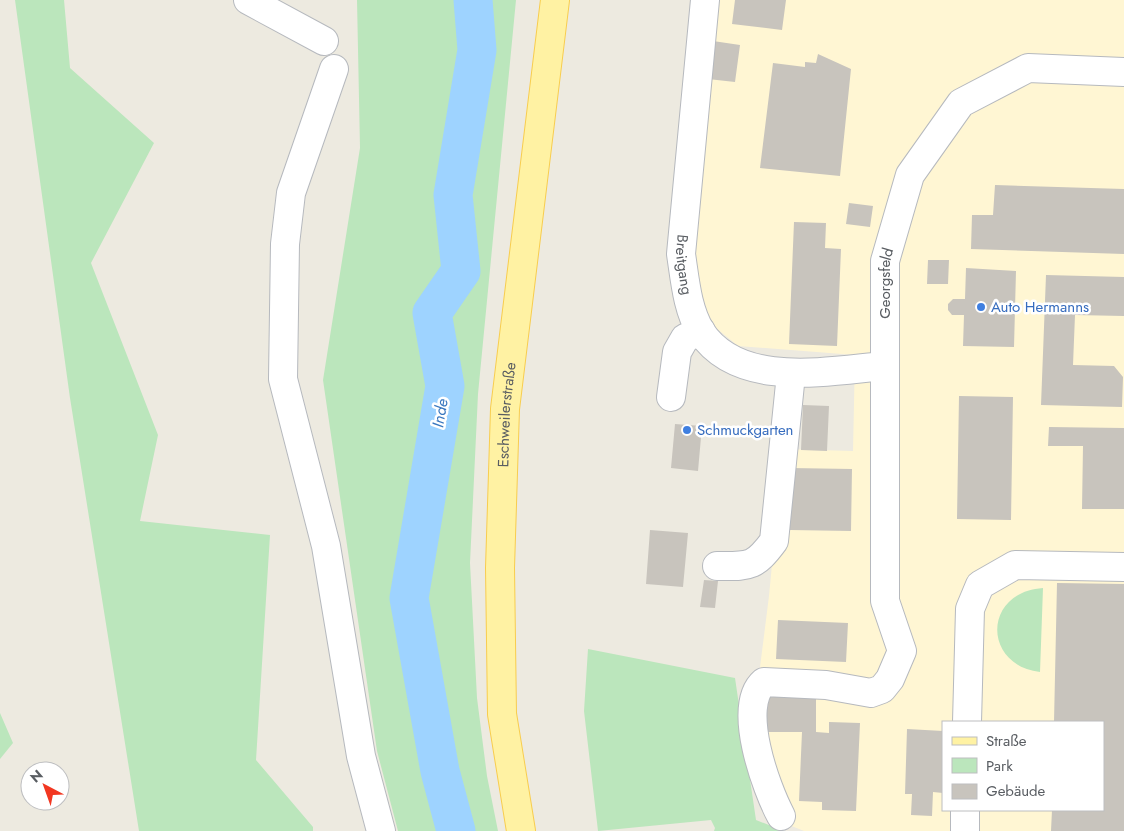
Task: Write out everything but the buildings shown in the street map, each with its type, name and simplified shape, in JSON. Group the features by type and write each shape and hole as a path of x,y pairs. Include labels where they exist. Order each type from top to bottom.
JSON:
{"main road":[{"name":"Eschweilerstraße","path":"521,831 502,714 500,568 505,409 555,0"}],"street":[{"path":"248,0 324,41"},
{"name":"Breitgang","path":"706,0 681,254 687,295 701,331 713,345 729,357 764,370 791,374 884,366"},
{"name":"Georgsfeld","path":"781,816 773,800 754,738 751,710 758,687 764,682 796,682 826,685 871,694 882,689 890,679 902,651 885,601 885,261 910,175 961,103 1028,68 1124,72"},
{"path":"334,69 291,192 285,244 283,379 326,546 361,756 381,831"},
{"path":"670,397 677,352 685,338 701,331"},
{"path":"717,566 745,566 760,560 774,541 791,374"},
{"path":"967,721 970,609 980,585 1015,565 1124,567"},
{"path":"965,811 965,831"}],"shaded area":[{"path":"713,0 1124,0 1124,831 804,831 774,819 757,691 769,596 783,449 853,451 855,355 738,346 710,323 699,295 688,247"}],"green space":[{"path":"15,0 64,0 70,68 154,143 91,263 158,435 140,521 270,535 256,760 313,827 313,831 139,831 70,398"},
{"path":"357,0 516,0 478,394 470,563 477,698 487,776 498,831 398,831 377,751 323,380 360,148"},
{"path":"1043,588 1040,672 1021,667 1008,656 1000,643 997,629 1000,614 1009,602 1023,592"},
{"path":"588,649 735,678 756,820 784,831 714,831 715,828 711,820 598,831 584,711"},
{"path":"0,713 13,743 0,759"}],"waterway":[{"name":"Inde","path":"456,831 440,771 409,598 445,386 432,313 461,271 453,195 477,50 473,0"}],"place":[{"name":"Auto Hermanns","path":"981,307"},
{"name":"Schmuckgarten","path":"687,430"}]}
